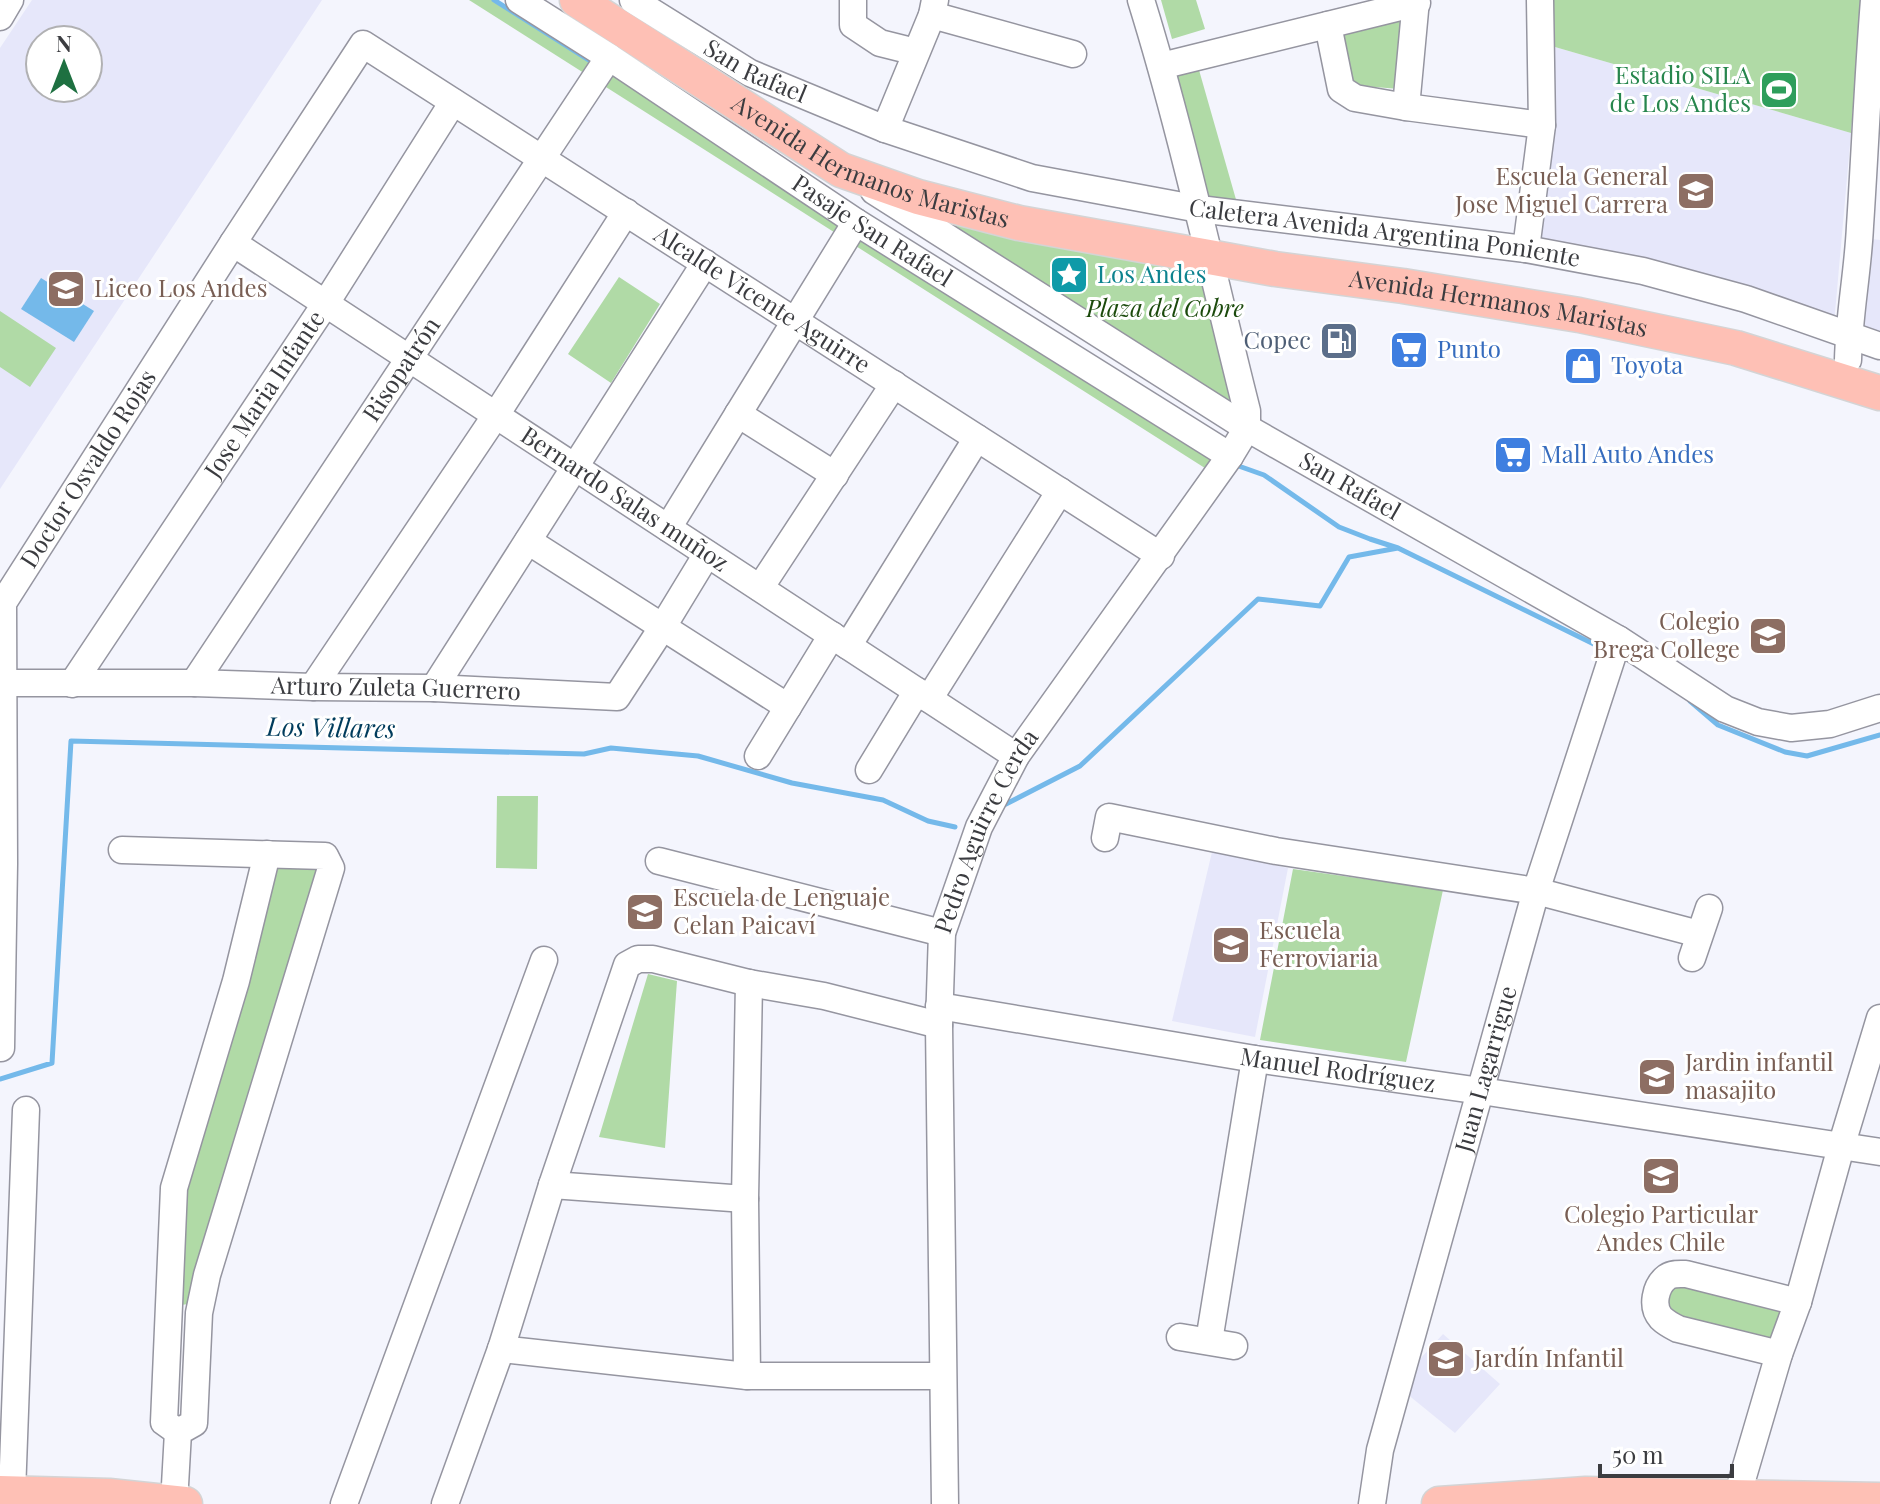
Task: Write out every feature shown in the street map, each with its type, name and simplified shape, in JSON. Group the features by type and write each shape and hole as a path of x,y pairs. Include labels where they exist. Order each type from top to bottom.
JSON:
{"main road":[{"name":"San Rafael","path":"577,0 735,103"},
{"name":"Avenida Hermanos Maristas","path":"735,103 841,170 918,197 1019,223 1204,234 1275,269 1579,315 1736,348 1880,393"},
{"name":"Avenida Hermanos Maristas","path":"735,103 920,182 1019,210 1204,234 1583,294 1848,348 1880,370"},
{"path":"6,1493 55,1500 109,1496 180,1503"},
{"path":"1439,1504 1586,1494 1677,1500 1737,1497 1880,1500"}],"street":[{"path":"0,17 10,0"},
{"name":"Pasaje San Rafael","path":"519,0 856,222 1230,456"},
{"name":"San Rafael","path":"633,0 750,73 885,129"},
{"path":"853,0 853,25 880,43 916,52"},
{"path":"1141,0 1204,234 1247,411 1247,428"},
{"path":"1526,249 1542,125 1540,0"},
{"path":"1848,348 1870,230 1874,0"},
{"path":"1161,66 1417,2 1406,107"},
{"path":"885,129 933,8 1073,54"},
{"path":"1328,25 1341,89 1355,98 1542,125"},
{"name":"Alcalde Vicente Aguirre","path":"363,44 1161,556"},
{"name":"Doctor Osvaldo Rojas","path":"1,1048 3,603 363,44"},
{"name":"Risopatrón","path":"194,683 609,57"},
{"name":"Jose Maria Infante","path":"72,684 326,303 453,102"},
{"name":"Caletera Avenida Argentina Poniente","path":"885,129 1204,234 1526,249 1643,271 1746,299 1848,348 1880,346"},
{"name":"San Rafael","path":"841,170 1247,428 1618,639 1725,709 1758,722 1791,728 1830,724 1880,708"},
{"path":"313,687 496,415 626,212"},
{"path":"668,528 856,222"},
{"name":"Bernardo Salas muñoz","path":"233,243 1016,756"},
{"path":"434,688 705,263"},
{"path":"760,588 894,384"},
{"path":"738,414 835,475"},
{"name":"Pedro Aguirre Cerda","path":"945,1504 939,1015 942,933 979,827 1016,756 1161,556 1247,428"},
{"path":"758,756 788,707 840,640 977,438"},
{"path":"869,770 1060,491"},
{"path":"528,541 788,707"},
{"name":"Arturo Zuleta Guerrero","path":"4,683 434,688 617,697 707,554"},
{"name":"Juan Lagarrigue","path":"1372,1504 1380,1450 1536,891 1618,639"},
{"path":"1105,838 1109,817 1276,851 1536,891 1696,946 1709,908"},
{"path":"122,850 325,856 331,868 207,1275 199,1313 194,1423 178,1432"},
{"path":"178,1432 164,1422 174,1188 236,981 267,854"},
{"path":"659,861 942,933"},
{"name":"Manuel Rodríguez","path":"552,1185 627,965 638,959 653,959 749,983 939,1015 1481,1091 1880,1152"},
{"path":"344,1504 544,960"},
{"path":"747,1376 745,1199 749,983"},
{"path":"1737,1497 1779,1354 1798,1302 1880,1018"},
{"path":"1180,1337 1222,1344 1255,1059"},
{"path":"6,1493 26,1110"},
{"path":"445,1504 501,1349 552,1185 745,1199"},
{"path":"1779,1354 1678,1329 1669,1324 1659,1316 1655,1306 1659,1286 1675,1274 1686,1274 1798,1302"},
{"path":"168,1313 199,1313"},
{"path":"501,1349 747,1376 942,1376"},
{"path":"178,1432 180,1503"}],"shaded area":[{"name":"Liceo Los Andes","path":"32,0 322,0 0,489 0,48"},
{"name":"Escuela General Jose Miguel Carrera","path":"1555,47 1851,133 1834,324 1540,249"},
{"path":"1871,239 1880,240 1880,340 1861,334"},
{"name":"Escuela Ferroviaria","path":"1212,852 1288,868 1255,1037 1172,1021"},
{"name":"Jardín Infantil","path":"1443,1334 1500,1384 1455,1433 1396,1385"}],"green space":[{"path":"469,0 494,0 1215,458 1208,470"},
{"path":"1161,0 1196,0 1205,29 1172,39"},
{"name":"Estadio SILA de Los Andes","path":"1553,0 1862,0 1851,133 1555,47"},
{"path":"1410,13 1399,89 1351,85 1338,32"},
{"path":"1199,70 1237,203 1203,198 1169,78"},
{"name":"Plaza del Cobre","path":"932,214 1203,267 1240,412"},
{"path":"619,277 660,304 611,383 568,354"},
{"path":"0,311 56,348 30,387 0,367"},
{"path":"497,796 538,796 537,869 496,868"},
{"path":"273,860 323,868 189,1304 172,1306 180,1185"},
{"path":"1293,869 1443,890 1406,1062 1260,1040"},
{"path":"648,974 677,981 665,1148 599,1137"},
{"path":"1666,1282 1793,1305 1776,1349 1680,1325 1659,1299"}],"water":[{"path":"41,278 94,311 74,342 21,309"}],"waterway":[{"path":"494,0 595,64"},
{"path":"1233,464 1264,475 1339,527 1398,548"},
{"path":"1004,805 1080,766 1258,599 1320,606 1349,557 1398,548 1606,650"},
{"path":"1690,701 1718,725 1785,752 1807,756 1880,735"},
{"name":"Los Villares","path":"0,1079 52,1063 71,741 584,754 611,748 698,756 792,783 883,800 928,821 955,827"}],"place":[{"name":"Estadio SILA de Los Andes","path":"1779,90"},
{"name":"Escuela General Jose Miguel Carrera","path":"1696,191"},
{"name":"Los Andes","path":"1069,275"},
{"name":"Liceo Los Andes","path":"66,289"},
{"name":"Copec","path":"1339,341"},
{"name":"Punto","path":"1409,350"},
{"name":"Toyota","path":"1583,366"},
{"name":"Mall Auto Andes","path":"1513,455"},
{"name":"Colegio Brega College","path":"1768,636"},
{"name":"Escuela de Lenguaje Celan Paicaví","path":"645,912"},
{"name":"Escuela Ferroviaria","path":"1231,945"},
{"name":"Jardin infantil masajito","path":"1657,1077"},
{"name":"Colegio Particular Andes Chile","path":"1661,1176"},
{"name":"Jardín Infantil","path":"1446,1359"}]}
